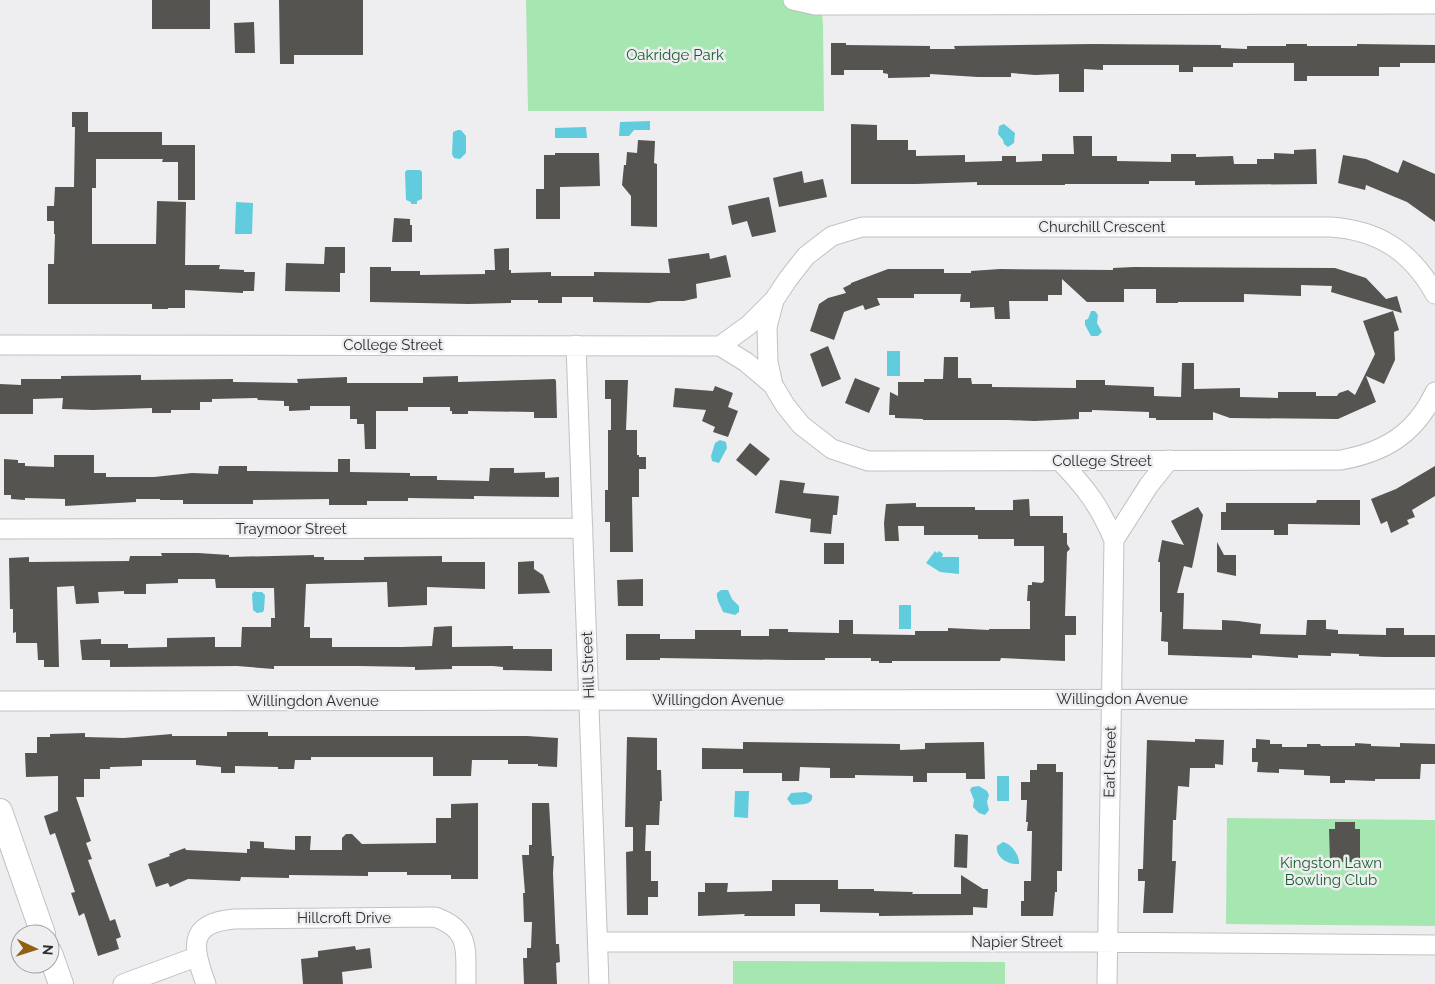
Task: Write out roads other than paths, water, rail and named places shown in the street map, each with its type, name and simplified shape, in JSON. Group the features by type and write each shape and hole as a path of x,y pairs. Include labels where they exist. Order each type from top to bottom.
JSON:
{"main road":[{"path":"0,811 40,924"}],"street":[{"path":"792,0 815,6 1435,4"},
{"name":"Churchill Crescent","path":"720,346 749,325 774,300 806,256 832,236 862,227 1352,228 1378,237 1400,251 1417,267 1435,294"},
{"name":"Churchill Crescent","path":"767,347 768,328 774,300"},
{"name":"College Street","path":"0,345 720,346 746,362 773,385 801,425 832,449 868,461 1341,460 1363,456 1384,448 1401,436 1430,402 1435,392"},
{"name":"Hill Street","path":"576,345 599,984"},
{"name":"College Street","path":"767,347 773,385"},
{"path":"1114,540 1149,485 1169,460"},
{"name":"Earl Street","path":"1060,461 1083,485 1102,513 1114,540 1106,984"},
{"name":"Traymoor Street","path":"0,529 582,528"},
{"name":"Willingdon Avenue","path":"0,701 1435,699"},
{"name":"Hillcroft Drive","path":"206,984 196,957 196,945 200,932 218,920 234,918 435,917 449,922 460,931 465,945 466,984"},
{"name":"Napier Street","path":"598,942 1108,942 1435,945"},
{"path":"124,984 196,957"}],"water":[{"path":"650,121 650,130 634,130 629,136 619,136 620,122"},
{"path":"1004,124 1015,133 1014,143 1008,147 998,134 999,126"},
{"path":"586,127 587,138 555,138 555,128"},
{"path":"461,130 466,136 466,153 460,159 454,158 452,154 453,132"},
{"path":"407,170 420,170 422,172 422,199 417,201 417,204 411,204 411,202 406,200 405,172"},
{"path":"236,202 253,203 252,234 235,234"},
{"path":"1091,311 1095,311 1098,315 1097,323 1102,332 1098,336 1091,336 1085,325 1085,320 1088,319"},
{"path":"887,351 900,351 900,376 887,376"},
{"path":"720,440 726,442 727,448 719,463 712,461 711,456 715,443"},
{"path":"935,551 943,554 942,557 959,557 959,574 940,572 926,563"},
{"path":"721,590 728,590 732,599 739,606 739,612 735,615 723,612 717,596 717,593"},
{"path":"255,591 262,592 265,595 263,612 257,613 253,610 252,594"},
{"path":"899,605 911,605 911,629 899,629"},
{"path":"997,776 1009,776 1009,801 997,801"},
{"path":"979,786 987,791 989,795 987,802 989,810 985,815 979,813 973,807 974,800 970,790 972,787"},
{"path":"735,791 749,791 748,818 734,817"},
{"path":"806,792 812,795 809,803 792,805 787,799 791,793"},
{"path":"1003,842 1015,851 1019,864 1007,862 1000,857 997,846"}],"park label":[{"name":"Oakridge Park","path":"675,55"},
{"name":"Kingston Lawn Bowling Club","path":"1331,872"}]}
